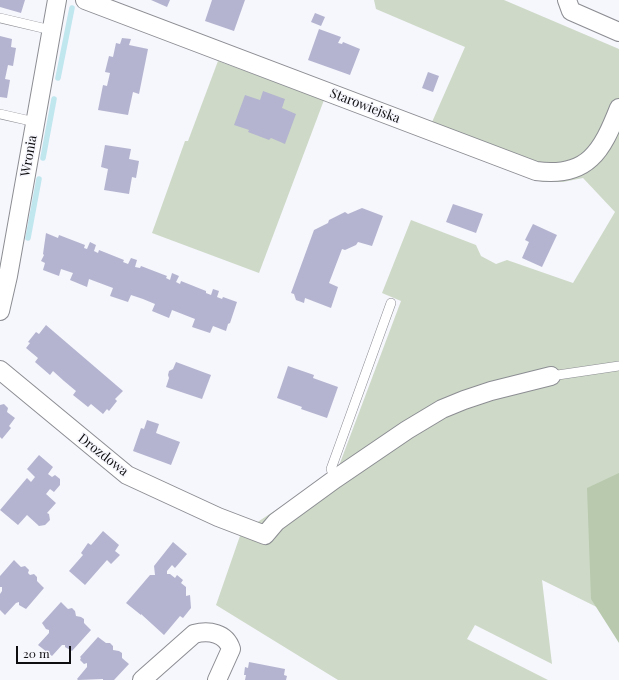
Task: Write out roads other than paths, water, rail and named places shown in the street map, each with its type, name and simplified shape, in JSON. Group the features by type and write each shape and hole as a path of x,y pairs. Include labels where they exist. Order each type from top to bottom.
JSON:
{"street":[{"name":"Wronia","path":"0,311 8,276 57,0"},
{"name":"Starowiejska","path":"85,0 536,171 550,173 564,172 576,168 589,160 605,141 619,108"},
{"path":"567,0 570,11 619,32"},
{"name":"Drozdowa","path":"0,370 127,475 218,516 265,535 276,522 336,479"},
{"path":"336,479 407,430 442,409 491,391 551,376"},
{"path":"142,680 194,634 211,632 222,636 229,642 231,649 217,680"}],"lane":[{"path":"0,18 51,30"},
{"path":"0,114 35,122"},
{"path":"336,479 331,469 391,303"},
{"path":"551,376 619,366"}],"waterway":[{"path":"58,78 72,8"},
{"path":"43,158 54,99"},
{"path":"28,238 39,179"}]}
